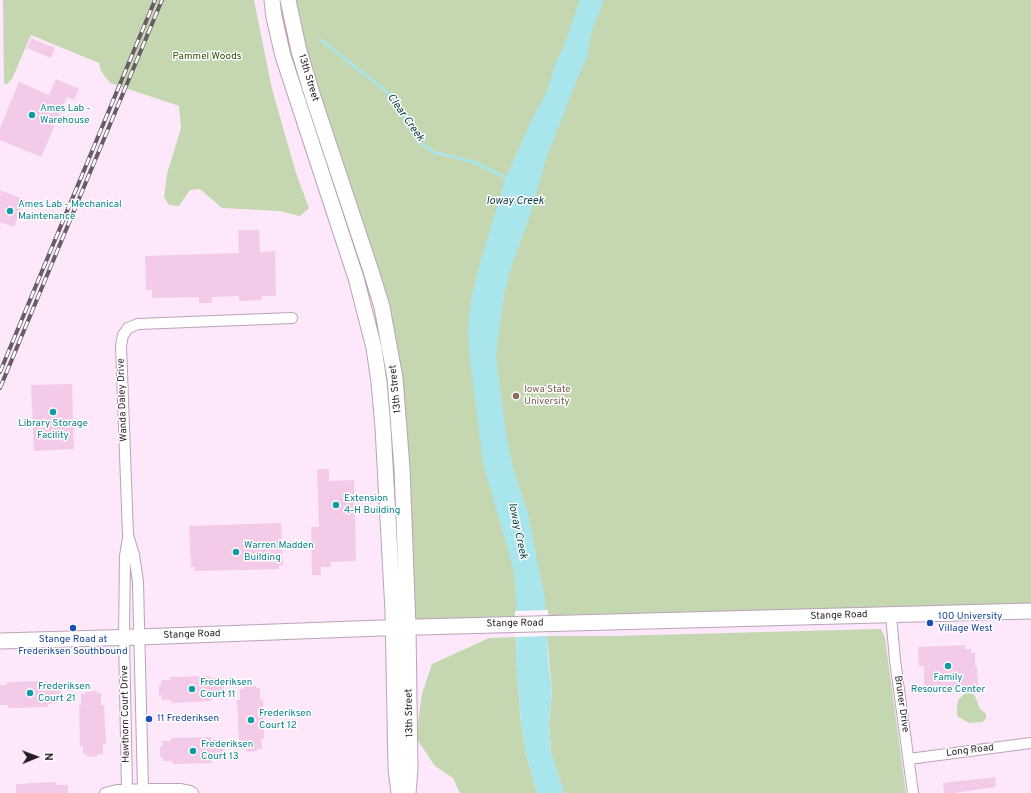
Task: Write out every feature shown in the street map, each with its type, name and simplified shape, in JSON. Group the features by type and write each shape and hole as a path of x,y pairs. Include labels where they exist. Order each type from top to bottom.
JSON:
{"main road":[{"name":"13th Street","path":"272,0 274,17 284,56 356,278 374,348 379,382 382,428 393,627 396,769 399,793"},
{"name":"13th Street","path":"288,0 299,51 313,97 382,307 395,378 399,420 408,627 410,769 408,793"},
{"name":"Stange Road","path":"0,641 393,627 1031,611"}],"street":[{"name":"Wanda Daley Drive","path":"139,637 138,582 134,555 128,535 120,346 123,335 128,328 138,324 292,318"},
{"name":"Hawthorn Court Drive","path":"127,790 124,637 125,556 128,535"},
{"name":"Bruner Drive","path":"891,615 894,653 913,793"},
{"name":"Hawthorn Court Drive","path":"139,637 143,789"},
{"name":"Long Road","path":"908,759 1031,743"},
{"path":"105,793 117,790 180,789 193,793"}],"shaded area":[{"name":"Iowa State University","path":"0,0 1031,0 1031,793 0,793"}],"green space":[{"name":"Pammel Woods","path":"3,0 254,0 272,89 296,173 309,208 300,216 279,211 222,208 200,189 190,190 179,206 169,205 164,197 167,174 181,128 179,106 110,83 101,71 99,63 31,35 12,79 7,84 4,84"},
{"path":"293,0 1031,0 1031,611 408,627 415,610 401,380 318,96"},
{"path":"881,629 885,638 906,793 564,793 551,752 549,724 552,692 547,636 613,636"},
{"path":"516,637 516,659 521,723 526,754 537,793 460,793 453,778 435,766 416,738 422,694 432,664 489,638"},
{"path":"967,691 975,696 980,709 986,714 986,718 983,722 969,723 957,716 957,704 959,699"}],"water":[{"name":"Ioway Creek","path":"580,0 604,0 591,33 587,58 546,159 529,218 511,268 504,295 496,355 506,435 513,468 528,513 545,600 548,658 552,692 549,724 551,752 564,793 537,793 526,754 521,723 516,659 517,611 514,571 483,463 470,359 468,329 471,300 480,263 506,177 533,117 547,91 555,65 563,48"}],"pier":[{"path":"548,610 549,636 514,637 515,611"}],"building":[{"path":"31,38 55,48 51,58 27,48"},
{"name":"Ames Lab - Warehouse","path":"56,79 79,89 74,100 67,97 41,157 0,140 0,128 19,82 49,95"},
{"name":"Ames Lab - Mechanical Maintenance","path":"0,190 25,200 14,227 0,222"},
{"path":"238,230 259,230 260,252 275,251 276,296 262,296 262,300 239,301 239,296 212,297 212,303 199,303 199,297 152,298 152,290 146,290 145,256 239,253"},
{"name":"Library Storage Facility","path":"72,384 74,449 34,451 31,385"},
{"name":"Extension 4-H Building","path":"317,469 329,469 329,481 354,480 356,561 331,562 331,567 321,567 321,575 312,575 311,527 319,527"},
{"name":"Warren Madden Building","path":"281,523 283,565 279,565 279,569 195,571 195,567 191,567 189,526"},
{"name":"Family Resource Center","path":"965,645 965,649 971,649 971,653 975,652 975,666 977,666 978,686 924,687 924,666 919,666 918,647"},
{"name":"Frederiksen Court 11","path":"210,676 210,678 222,678 222,682 224,682 224,694 222,694 222,698 211,698 211,701 171,703 171,700 162,700 161,695 159,696 159,685 162,684 161,680 170,680 170,677"},
{"name":"Frederiksen Court 21","path":"47,681 47,684 58,683 58,687 61,687 61,699 59,699 59,703 48,704 48,707 8,708 8,705 0,705 0,685 7,685 7,682"},
{"name":"Frederiksen Court 12","path":"244,686 256,686 256,688 260,688 260,700 263,699 264,739 261,739 262,749 257,749 257,751 246,752 246,749 241,749 241,740 239,740 237,700 240,700 240,689 244,689"},
{"path":"97,691 97,693 101,693 101,705 104,705 106,744 103,744 103,754 87,757 87,754 83,754 83,746 80,746 79,705 81,705 81,694 85,694 85,692"},
{"name":"Frederiksen Court 13","path":"211,737 211,740 223,740 223,744 225,743 225,756 223,756 223,759 212,760 212,763 173,764 172,761 163,761 163,757 160,757 160,746 163,746 162,741 171,741 171,738"},
{"path":"995,777 996,787 944,793 943,783"},
{"path":"56,782 56,785 68,785 68,793 16,793 16,784"}],"waterway":[{"name":"Clear Creek","path":"321,40 386,91 400,109 412,132 423,145 435,153 476,163 507,178"}],"railway":[{"path":"0,372 155,0"},
{"path":"0,388 162,0"}],"place":[{"name":"Ames Lab - Warehouse","path":"32,115"},
{"name":"Ames Lab - Mechanical Maintenance","path":"10,211"},
{"name":"Iowa State University","path":"516,396"},
{"name":"Library Storage Facility","path":"53,412"},
{"name":"Extension 4-H Building","path":"336,505"},
{"name":"Warren Madden Building","path":"236,552"},
{"name":"100 University Village West","path":"930,623"},
{"name":"Stange Road at Frederiksen Southbound","path":"73,628"},
{"name":"Family Resource Center","path":"948,666"},
{"name":"Frederiksen Court 11","path":"192,689"},
{"name":"Frederiksen Court 21","path":"30,693"},
{"name":"11 Frederiksen","path":"149,719"},
{"name":"Frederiksen Court 12","path":"251,720"},
{"name":"Frederiksen Court 13","path":"193,751"}]}
